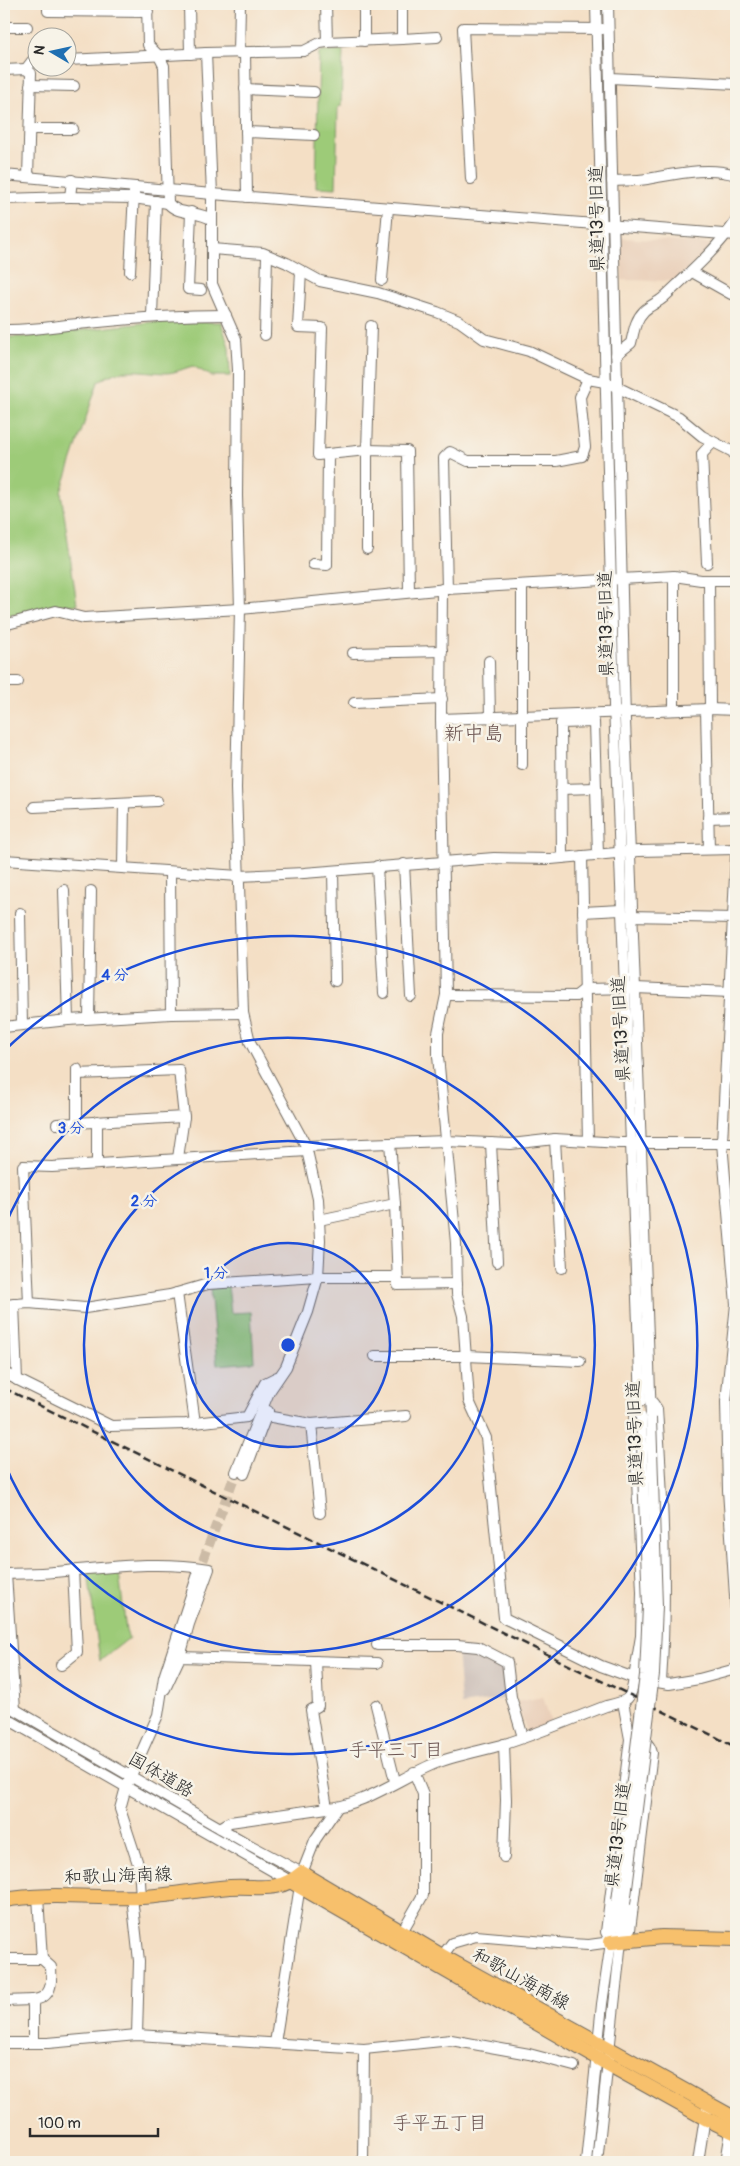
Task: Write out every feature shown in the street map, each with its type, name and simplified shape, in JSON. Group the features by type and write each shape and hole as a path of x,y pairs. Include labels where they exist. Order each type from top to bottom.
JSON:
{"main road":[{"name":"和歌山海南線","path":"4,1900 38,1897 137,1897 230,1887 284,1886 298,1880 734,2128"},
{"path":"616,1941 662,1937 736,1939"}],"street":[{"path":"48,4 48,11 96,8 148,8 148,45 159,56 164,66 168,203"},
{"path":"190,4 190,54"},
{"path":"240,4 246,89 247,196"},
{"path":"326,4 326,42"},
{"path":"364,4 364,40"},
{"path":"402,4 402,39"},
{"name":"県道13号旧道","path":"596,4 605,382 625,712 624,988 640,1394 646,1418"},
{"name":"県道13号旧道","path":"608,4 617,387 614,712 625,852"},
{"path":"4,27 27,28"},
{"path":"471,179 463,28 609,29"},
{"path":"78,60 206,53 304,51 326,42 437,37"},
{"path":"206,53 212,194 212,284 236,339 238,370 237,496 240,610 236,788 243,1013 250,1042 307,1148 318,1199 319,1220 318,1277 308,1312 286,1366 278,1376 269,1392 240,1473 266,1416 278,1376"},
{"path":"4,70 26,70 30,72 28,177"},
{"path":"610,78 736,84"},
{"path":"30,85 74,86"},
{"path":"246,89 314,92"},
{"path":"30,128 73,129"},
{"path":"246,132 314,134"},
{"path":"612,181 646,179 680,173 716,172 736,175"},
{"path":"4,175 168,188 212,194 732,234"},
{"path":"70,197 72,180"},
{"path":"130,272 134,186"},
{"path":"4,198 133,198 168,203 177,209 206,215 212,220"},
{"path":"152,317 156,201"},
{"path":"382,280 388,208"},
{"path":"191,212 188,289 201,290"},
{"path":"616,355 632,343 635,325 644,310 657,303 732,234 736,221"},
{"path":"212,249 268,255 320,281 378,292 437,312 459,321 484,339 529,351 588,379 605,382 617,387 679,418 713,442 733,452 736,458"},
{"path":"265,335 268,255"},
{"path":"301,271 298,327 322,328 318,455 367,450 408,450 409,592"},
{"path":"692,272 731,294"},
{"path":"4,330 24,331 152,317 226,314"},
{"path":"368,549 367,450 371,326"},
{"path":"588,379 580,396 585,447 582,456 556,461 468,461 450,452 444,458 445,589 441,720 446,995 438,1033 438,1056 456,1243 456,1284 463,1316 469,1401 486,1438 504,1618 601,1666 634,1678 669,1684 699,1680 736,1669"},
{"path":"707,563 702,454 713,442"},
{"path":"312,564 327,565 328,454"},
{"path":"4,625 56,610 84,618 240,610 445,589 522,586 616,579 674,576 709,580 736,580"},
{"path":"674,576 674,710"},
{"path":"709,580 709,849"},
{"path":"522,586 522,765"},
{"path":"353,653 442,651"},
{"path":"489,661 490,718"},
{"path":"4,682 18,682"},
{"path":"354,703 442,699"},
{"path":"441,720 614,712 736,710"},
{"path":"562,858 561,724 594,722 598,854"},
{"path":"561,789 596,788"},
{"path":"34,806 157,801"},
{"path":"123,868 124,803"},
{"path":"708,818 736,817"},
{"path":"4,860 239,876 333,871 494,858 562,858 625,852 736,849"},
{"path":"736,855 734,978 731,992 722,1143 736,1304 726,1402 728,1490 736,1611"},
{"path":"582,856 588,1141"},
{"path":"404,864 411,996"},
{"path":"378,866 384,993"},
{"path":"333,871 335,981"},
{"path":"170,872 171,1014"},
{"path":"64,890 68,1020"},
{"path":"89,1018 91,891"},
{"path":"583,912 735,918"},
{"path":"20,913 22,1025"},
{"name":"県道13号旧道","path":"603,2054 621,1902 645,1665 648,1606 646,1418 650,1400 642,1143 635,988 625,914"},
{"path":"446,995 576,996 585,989 624,988 731,992"},
{"path":"4,1027 89,1018 243,1013"},
{"path":"76,1123 77,1071 180,1070 184,1117 178,1158"},
{"path":"57,1124 184,1117"},
{"path":"97,1122 97,1164"},
{"path":"555,1139 562,1268"},
{"path":"30,1303 23,1166 52,1167 307,1148 446,1141 511,1144 555,1139 630,1143 736,1143"},
{"path":"390,1143 395,1204 398,1285 456,1284"},
{"path":"491,1143 498,1262"},
{"path":"319,1220 395,1204"},
{"path":"17,1380 9,1305 30,1303 85,1308 177,1293 208,1284 318,1277 397,1277"},
{"path":"177,1293 195,1423"},
{"path":"375,1356 467,1356 580,1361"},
{"path":"4,1373 111,1426 195,1423 248,1417 265,1383 278,1376"},
{"path":"220,1828 230,1822 332,1808 356,1802 414,1772 438,1762 504,1744 629,1699 641,1636 642,1592 634,1412 640,1394"},
{"path":"726,1402 736,1398"},
{"path":"650,1400 657,1409 661,1464 664,1592 661,1682"},
{"path":"266,1416 311,1424 406,1416"},
{"path":"311,1424 320,1513"},
{"path":"16,1710 5,1574 108,1566 185,1565 209,1569 189,1624 180,1657 161,1697"},
{"path":"61,1665 77,1652 74,1570"},
{"path":"137,2035 140,1961 137,1897 139,1867 120,1808 126,1787 158,1715 164,1676 198,1574"},
{"path":"377,1645 478,1648 507,1662 511,1697 523,1737"},
{"path":"180,1657 377,1663"},
{"path":"275,2043 298,1880 315,1840 332,1808 311,1710 318,1706 316,1661"},
{"path":"616,1941 606,1932 630,1739 623,1702"},
{"name":"国体道路","path":"4,1703 220,1828 298,1880"},
{"path":"376,1705 396,1781"},
{"name":"国体道路","path":"4,1717 126,1787 298,1880"},
{"path":"438,1961 452,1943 476,1936 589,1945 616,1941 630,1930 652,1753 650,1746 645,1741 630,1739"},
{"path":"504,1744 506,1800 504,1857"},
{"path":"399,1937 423,1895 423,1794 414,1772"},
{"path":"38,1897 42,1959"},
{"path":"4,1959 42,1959 51,1967 52,1982 49,1994 41,1999 4,2001"},
{"path":"33,2000 34,2043"},
{"path":"4,2043 34,2043 137,2035 364,2049 451,2040 529,2054 574,2066"},
{"path":"363,2162 364,2049"},
{"path":"586,2162 603,2054"},
{"path":"598,2162 603,2054"},
{"path":"698,2162 706,2111"},
{"path":"726,2162 734,2128"}],"shaded area":[{"path":"621,238 713,244 675,281 622,280"},
{"path":"457,1647 477,1650 505,1663 510,1698 461,1705"},
{"path":"543,1697 551,1723 527,1732 516,1702"}],"green space":[{"path":"343,51 341,106 338,107 336,188 316,187 319,52"},
{"path":"152,322 221,322 229,347 230,376 211,376 193,366 169,373 123,371 98,382 61,492 77,605 56,605 4,617 4,337 24,337"},
{"path":"228,1286 231,1313 251,1312 254,1362 217,1365 210,1288"},
{"path":"117,1569 119,1572 126,1631 129,1638 100,1661 88,1572"}],"tunnel":[{"path":"198,1574 236,1472"}],"railway":[{"path":"4,1388 736,1747"}],"district":[{"name":"新中島","path":"474,733"},
{"name":"手平三丁目","path":"396,1750"},
{"name":"手平五丁目","path":"440,2123"}]}
